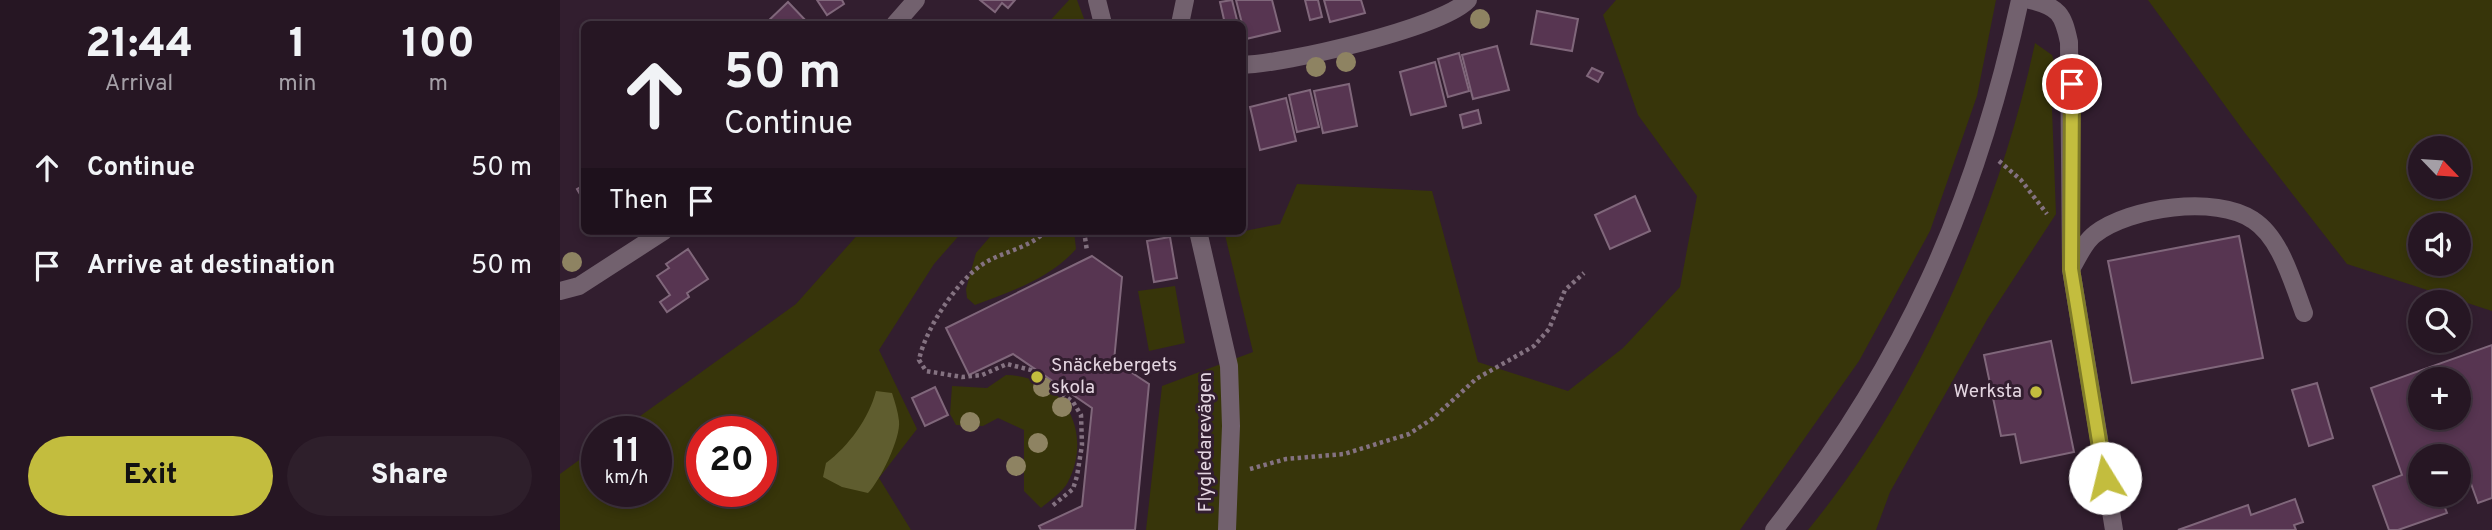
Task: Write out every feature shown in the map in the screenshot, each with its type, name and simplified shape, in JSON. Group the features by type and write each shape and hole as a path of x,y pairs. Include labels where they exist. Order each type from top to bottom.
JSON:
{"street":[{"path":"898,21 916,0"},
{"path":"1097,0 1102,21"},
{"path":"1181,21 1185,0"},
{"path":"1246,64 1339,47 1428,24 1468,0"},
{"path":"1774,530 1851,424 1914,314 1942,258 1983,147 2020,0"},
{"path":"2030,0 2049,5 2063,17 2069,42 2071,269 2114,530"},
{"path":"2071,269 2095,233 2126,219 2171,207 2216,207 2254,220 2268,234 2304,313"},
{"path":"560,291 579,286 658,235"},
{"name":"Flygledarevägen","path":"1199,235 1229,366 1231,426 1227,530"}],"path":[{"path":"1983,147 2021,180 2053,221"},
{"path":"1042,235 1035,242 981,265 964,281 922,344 919,360 926,371 962,377 982,375 1007,364 1031,370 1073,402 1081,415 1082,445 1077,476 1073,489 1052,506"},
{"path":"1085,235 1087,251"},
{"path":"1242,471 1286,459 1344,454 1409,434 1432,419 1476,379 1534,346 1549,330 1565,290 1584,273"}],"shaded area":[{"path":"1069,0 1077,0 1085,21 1050,21"},
{"path":"1616,0 1996,0 1977,96 1930,231 1859,361 1740,530 1146,530 1162,386 1253,352 1225,235 1246,235 1246,231 1280,224 1297,184 1432,191 1478,362 1568,391 1623,348 1680,287 1697,196 1638,115 1603,15"},
{"path":"2148,0 2492,0 2492,311 2471,304 2471,290 2427,290 2347,264 2245,133"},
{"path":"2035,43 2052,55 2059,77 2052,109 2056,214 1988,318 1890,492 1876,530 1808,530 1848,478 1885,421 1919,362 1949,300 2000,172"},
{"path":"857,235 959,235 934,264 879,350 917,429 879,478 911,530 560,530 560,474 581,459 581,507 672,507 672,416 640,416 796,304"},
{"path":"992,235 1074,235 1076,249 1042,276 975,305 967,298 966,289 976,253"},
{"path":"1175,286 1185,343 1149,351 1138,291"},
{"path":"1006,375 1026,378 1043,385 1058,396 1075,426 1075,463 1068,482 1041,508 1024,491 1024,430 998,418 983,426 956,425 950,414 952,386 987,388"},
{"path":"876,391 892,393 899,428 889,459 868,493 842,487 823,477 826,463 857,431"}],"building":[{"path":"817,0 842,0 844,4 827,15"},
{"path":"980,0 1015,0 1008,8 1002,3 995,12"},
{"path":"1232,0 1237,21 1224,21 1220,2"},
{"path":"1236,0 1272,0 1280,31 1246,39 1246,21 1241,21"},
{"path":"1305,0 1318,0 1322,17 1310,20"},
{"path":"1324,0 1361,0 1365,13 1330,22"},
{"path":"788,2 806,21 768,21"},
{"path":"1537,11 1578,19 1572,51 1531,44"},
{"path":"1497,46 1509,90 1473,99 1462,55"},
{"path":"1459,53 1469,91 1448,97 1438,59"},
{"path":"1435,62 1446,106 1411,115 1400,72"},
{"path":"1592,68 1603,73 1598,82 1587,76"},
{"path":"1349,84 1357,126 1323,133 1314,91"},
{"path":"1310,90 1319,127 1297,132 1289,95"},
{"path":"1286,98 1296,141 1260,150 1250,107"},
{"path":"1478,110 1481,123 1463,128 1460,115"},
{"path":"1635,196 1650,231 1610,249 1595,215"},
{"path":"2239,236 2263,358 2132,383 2108,261"},
{"path":"1170,237 1177,278 1154,282 1147,241"},
{"path":"688,249 708,279 687,293 689,297 667,312 660,302 670,295 657,276 669,268 666,264"},
{"path":"1092,256 1122,277 1114,361 1149,384 1135,530 1041,530 1039,526 1082,506 1092,408 1013,354 969,375 946,328"},
{"path":"2051,341 2074,452 2021,463 2015,434 2001,436 1984,355"},
{"path":"2492,345 2492,498 2478,503 2471,484 2471,444 2408,444 2408,507 2445,507 2447,513 2398,530 2389,530 2373,486 2402,475 2371,388 2408,375 2408,430 2471,430 2471,367 2430,367"},
{"path":"2317,383 2333,438 2309,446 2292,390"},
{"path":"935,387 948,415 925,426 912,398"},
{"path":"2295,499 2303,522 2294,525 2296,530 2178,530 2248,505 2251,515"}],"place":[{"name":"Snäckebergets skola","path":"1037,377"},
{"name":"Werksta","path":"2036,392"}],"route":[{"path":"2072,84 2069,179 2071,269 2105,478"}]}
